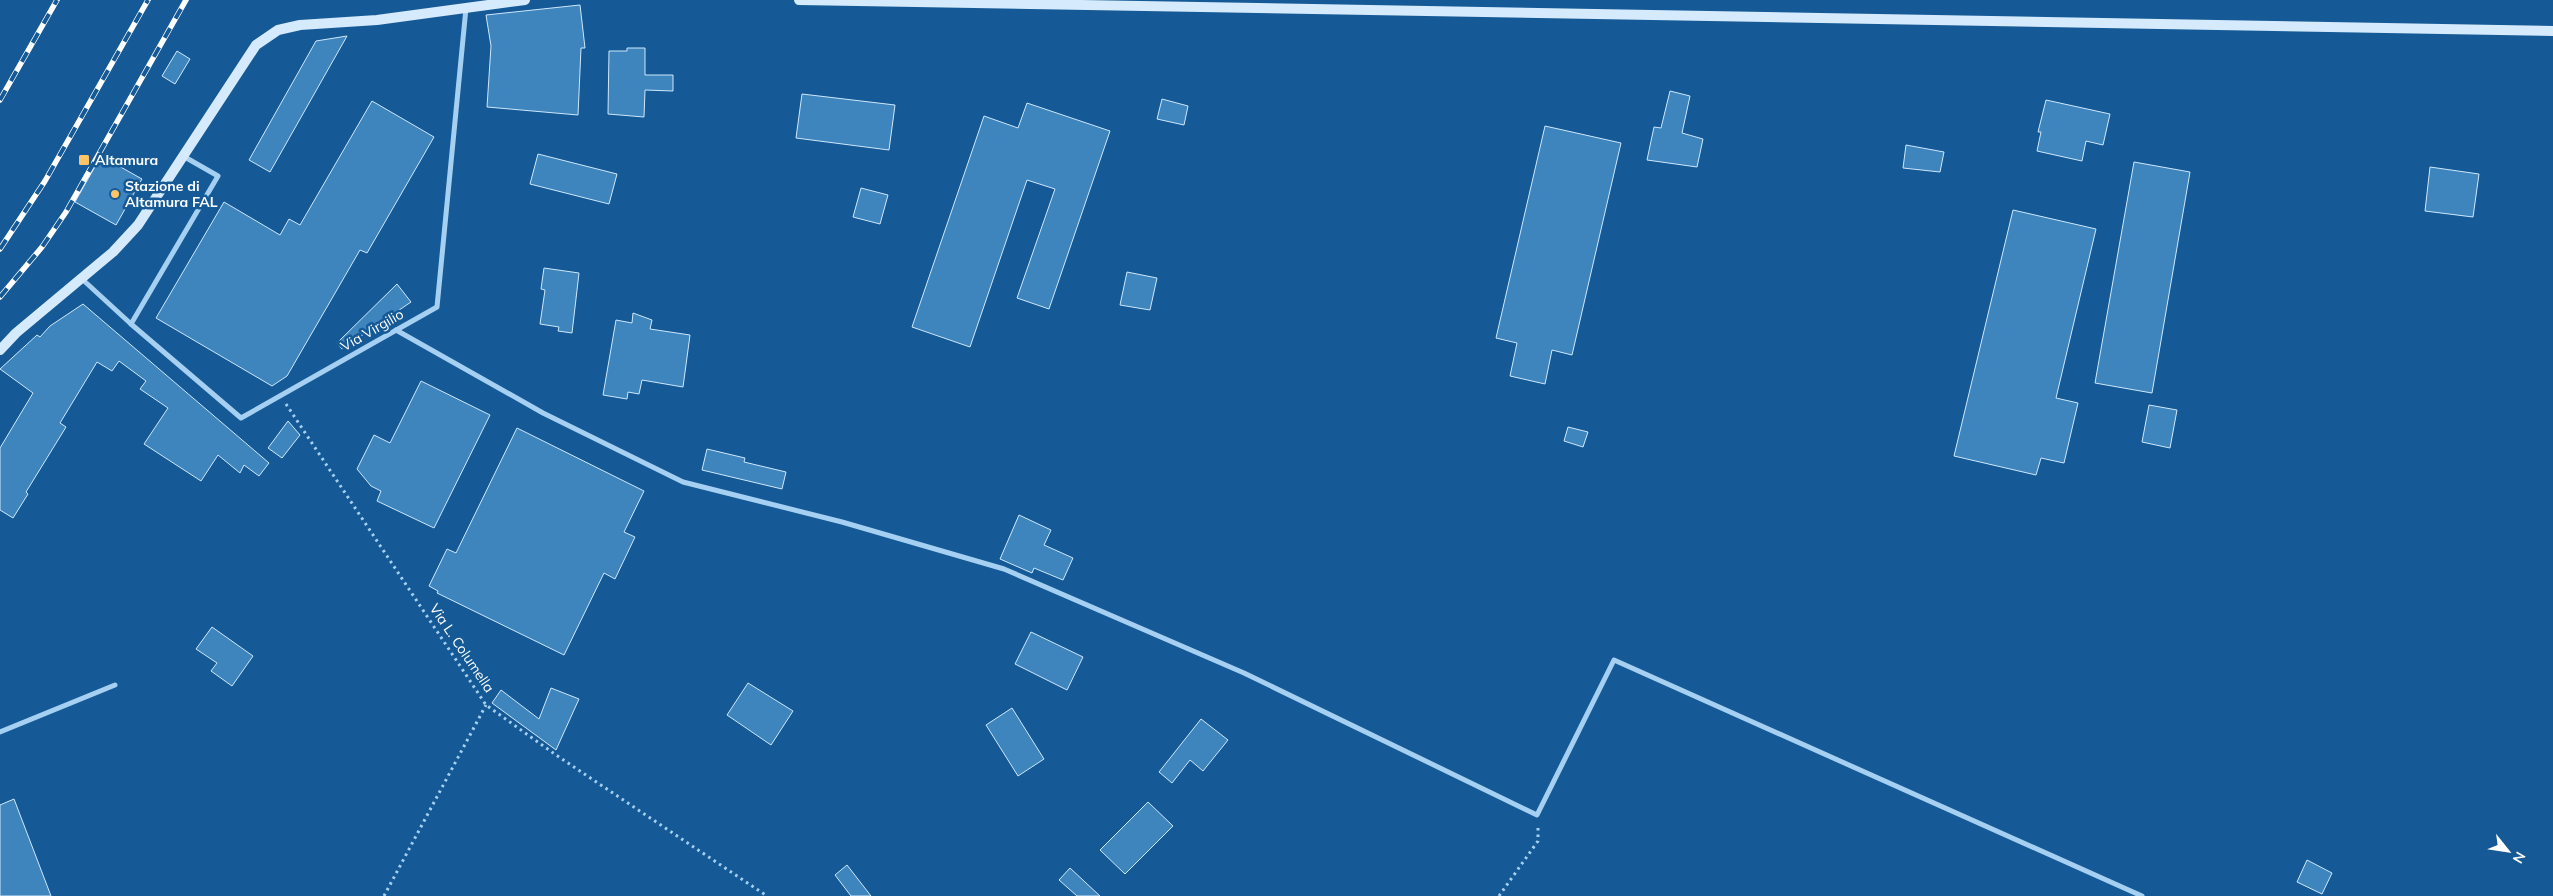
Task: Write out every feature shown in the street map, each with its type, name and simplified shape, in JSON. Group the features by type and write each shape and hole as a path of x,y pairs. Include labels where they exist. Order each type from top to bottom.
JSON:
{"main road":[{"path":"0,350 16,333 113,252 138,225 182,155 256,45 278,30 300,25 377,20 525,0"},
{"path":"799,0 2553,31"}],"street":[{"name":"Via Virgilio","path":"82,279 131,324 242,418 437,306 466,8"},
{"path":"131,324 218,176 182,155"},
{"path":"396,330 543,413 683,482 842,522 1004,568 1244,673 1538,815 1614,660 2142,896"},
{"path":"0,732 115,685"}],"path":[{"name":"Via L. Columella","path":"280,396 486,705 556,755 767,896"},
{"path":"384,896 486,705"},
{"path":"1498,896 1538,841 1538,815"}],"building":[{"path":"580,5 585,48 581,48 578,115 487,107 491,46 486,15"},
{"path":"347,36 270,172 249,160 316,41"},
{"path":"627,48 645,48 645,75 673,75 673,91 645,90 644,117 608,114 609,51 627,51"},
{"path":"177,51 190,59 175,84 162,76"},
{"path":"1670,91 1690,96 1682,133 1703,139 1697,167 1647,160 1654,127 1661,128"},
{"path":"802,94 895,105 889,150 796,138"},
{"path":"1162,99 1188,106 1184,125 1157,119"},
{"path":"2046,100 2110,114 2103,145 2086,141 2082,161 2037,151 2041,132 2038,132"},
{"path":"372,101 434,137 367,253 360,250 287,376 272,386 156,318 224,202 280,235 289,219 300,225"},
{"path":"1027,103 1110,131 1049,309 1017,298 1055,189 1027,180 970,347 912,327 984,116 1018,128"},
{"path":"1545,126 1621,143 1572,355 1552,350 1545,384 1510,376 1517,343 1496,338"},
{"path":"1906,145 1944,152 1940,172 1903,168"},
{"path":"538,154 617,174 609,204 530,184"},
{"name":"Stazione di Altamura FAL","path":"101,156 142,179 116,225 75,202"},
{"path":"2134,162 2190,172 2152,393 2095,383"},
{"path":"2430,167 2479,174 2473,217 2425,211"},
{"path":"861,188 888,195 880,224 853,217"},
{"path":"2013,210 2096,229 2056,398 2078,403 2064,463 2041,458 2036,475 1954,456"},
{"path":"544,268 579,273 572,333 558,331 559,327 540,324 545,290 541,289"},
{"path":"1127,272 1157,278 1150,310 1120,305"},
{"path":"397,284 411,302 342,349 337,343"},
{"path":"83,304 269,463 259,476 244,465 240,473 218,455 201,481 144,444 168,408 140,389 146,381 119,361 112,371 97,362 60,423 66,427 26,492 28,494 13,518 0,510 0,448 33,393 0,369 37,335 40,337 50,326"},
{"path":"633,313 652,320 650,329 690,335 683,387 642,380 639,394 628,392 627,399 603,395 616,320 632,323"},
{"path":"421,381 490,415 434,528 377,501 381,491 371,486 357,469 374,435 390,443"},
{"path":"2149,405 2177,410 2170,448 2142,442"},
{"path":"288,421 300,435 282,458 268,448"},
{"path":"1568,427 1588,432 1583,447 1564,441"},
{"path":"517,428 644,491 624,532 635,537 615,579 604,573 564,655 437,593 438,591 429,586 447,549 456,553"},
{"path":"707,449 745,458 744,462 786,472 782,489 702,470"},
{"path":"1019,515 1051,530 1044,545 1073,558 1063,580 1034,568 1032,573 1000,559"},
{"path":"212,627 253,656 232,686 211,671 217,663 196,649"},
{"path":"1031,632 1083,657 1067,690 1015,664"},
{"path":"748,683 793,711 771,745 727,715"},
{"path":"551,688 579,699 556,750 492,703 501,690 539,719"},
{"path":"1012,708 1044,759 1018,776 986,725"},
{"path":"1201,719 1228,740 1203,771 1190,760 1172,783 1159,772"},
{"path":"14,799 51,896 0,896 0,805"},
{"path":"1148,802 1173,826 1125,874 1100,850"},
{"path":"2307,860 2332,873 2322,894 2297,882"},
{"path":"847,865 871,896 851,896 835,875"},
{"path":"1070,868 1100,896 1077,896 1059,880"}],"railway":[{"path":"0,100 57,0"},
{"path":"0,249 45,181 148,0"},
{"path":"0,297 42,247 66,212 186,0"}],"place":[{"name":"Altamura","path":"84,160"},
{"name":"Stazione di Altamura FAL","path":"115,194"}]}
